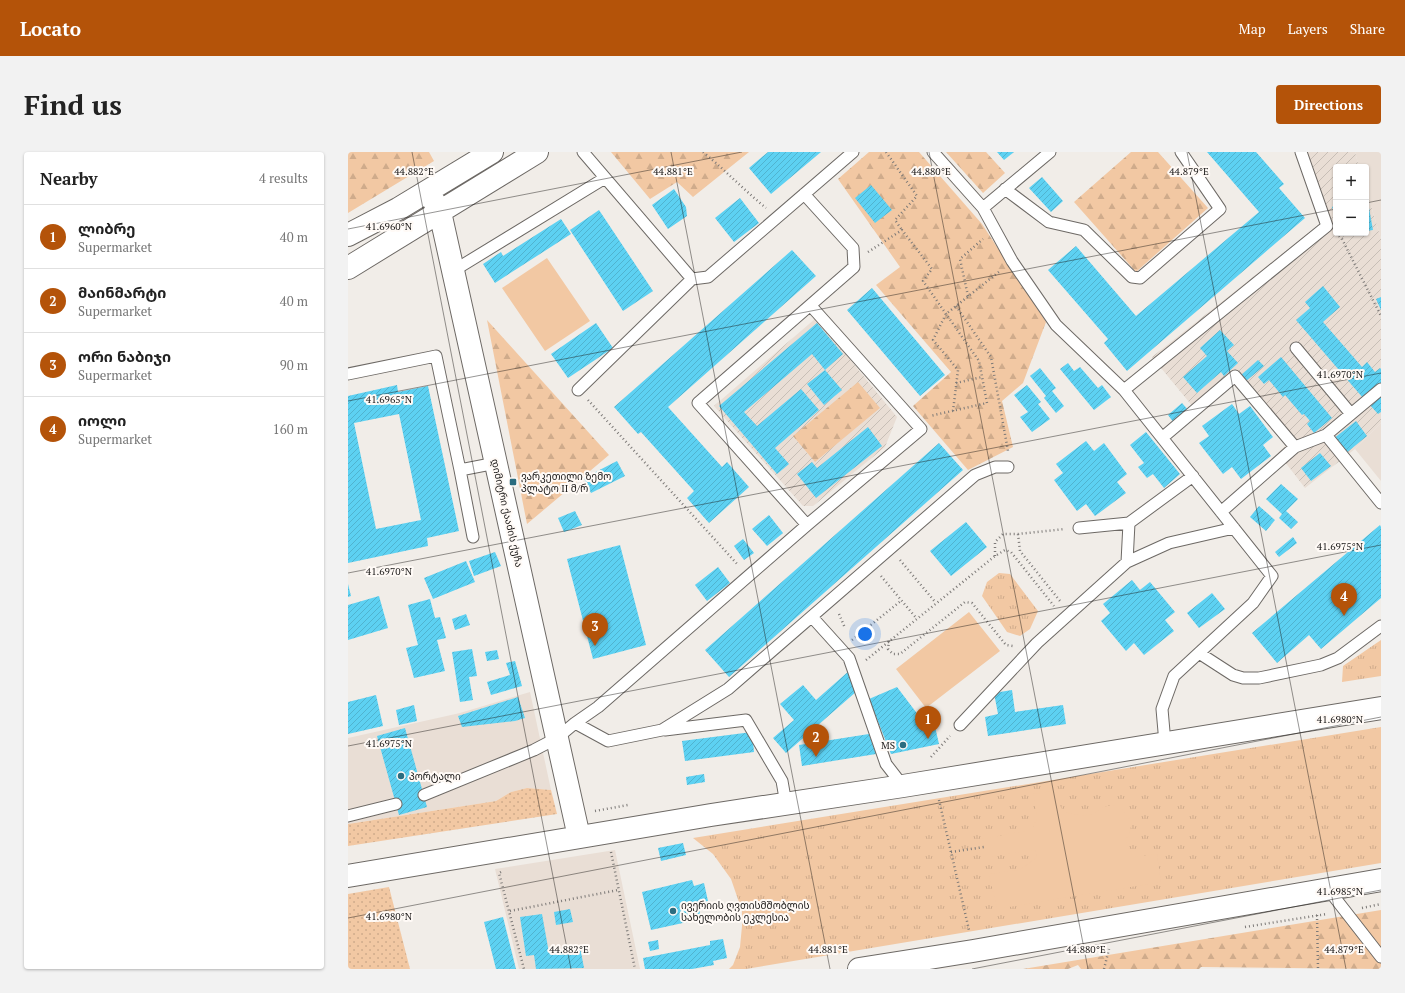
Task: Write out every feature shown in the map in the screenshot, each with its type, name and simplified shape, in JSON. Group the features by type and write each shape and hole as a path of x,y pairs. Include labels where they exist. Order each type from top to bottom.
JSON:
{"main road":[{"path":"348,234 398,209 492,152"},
{"path":"348,268 536,152"},
{"name":"დიმიტრი ქააძის ქუჩა","path":"428,191 440,212 579,837"},
{"path":"348,876 579,837 1381,708"},
{"path":"859,969 941,962 1381,880"}],"lane":[{"path":"583,152 692,279"},
{"path":"578,390 692,279 708,277 853,152"},
{"path":"932,152 983,208 1012,261 1056,325 1124,390 1272,576 1253,604 1174,676 1162,710 1165,743"},
{"path":"983,208 1050,152"},
{"path":"1005,189 1049,222 1084,230 1132,277 1140,278 1220,209 1181,152"},
{"path":"1124,390 1327,226 1301,152"},
{"path":"453,271 605,178"},
{"path":"804,194 853,248 854,267 698,403 807,526"},
{"path":"424,795 534,750 557,738 598,707 748,576 921,429 811,306"},
{"path":"1296,348 1351,414"},
{"path":"348,374 436,356 473,537"},
{"path":"1162,438 1235,376 1295,446"},
{"path":"1221,512 1295,446 1326,435 1381,389"},
{"path":"1326,435 1381,503"},
{"path":"460,470 496,463"},
{"path":"662,730 728,689 975,475 995,467 1008,467"},
{"path":"1080,528 1129,523 1193,476"},
{"path":"1127,562 1129,523"},
{"path":"960,725 1037,643 1127,562 1169,543 1234,528"},
{"path":"812,617 849,658 886,764 903,786"},
{"path":"1199,653 1233,675 1243,678 1259,678 1321,665 1338,658 1381,626"},
{"path":"575,723 608,741 662,730 746,720 782,781 786,804"},
{"path":"348,816 396,804"},
{"path":"1328,889 1381,958"}],"path":[{"path":"703,152 720,166 741,187 778,217"},
{"path":"886,152 917,196 895,220 932,269 923,281 979,361 987,403 912,420"},
{"path":"1327,226 1342,239 1381,316"},
{"path":"854,261 902,230"},
{"path":"968,296 960,259 984,239"},
{"path":"953,411 958,370 933,340 946,314 1012,261"},
{"path":"956,306 991,357 1008,445 1008,467"},
{"path":"956,383 982,377"},
{"path":"578,390 748,576"},
{"path":"995,556 995,542 1003,534 1080,528"},
{"path":"1018,534 1020,551 1070,614"},
{"path":"866,660 995,556 1005,550 1012,552 1056,608"},
{"path":"894,562 899,558 936,603"},
{"path":"875,579 885,570"},
{"path":"880,574 917,619"},
{"path":"833,599 845,630"},
{"path":"848,636 851,642 902,600"},
{"path":"889,641 888,649 893,654 900,654 965,602 972,603 1006,645 1013,646 1019,641"},
{"path":"931,757 960,725"},
{"path":"939,798 970,932"},
{"path":"595,811 632,805"},
{"path":"951,852 984,847"},
{"path":"618,851 611,852 635,969"},
{"path":"507,871 499,873 524,969"},
{"path":"510,911 618,890"},
{"path":"1317,915 1318,969"},
{"path":"1104,969 1109,949"}],"shaded area":[{"path":"1307,152 1355,152 1358,164 1333,164 1333,236 1369,236 1369,199 1381,239 1381,423 1355,449 1305,488 1278,453 1286,445 1234,384 1198,413 1152,357 1329,218"},
{"path":"1355,152 1381,152 1381,239 1369,199 1369,164 1358,164"},
{"path":"816,318 897,417 885,447 813,506 803,506 714,406"},
{"path":"1381,423 1381,481 1355,449"},
{"path":"530,692 551,790 527,788 511,792 496,801 348,824 348,738 460,713"},
{"path":"615,850 640,969 519,969 495,869"}],"green space":[{"path":"348,152 429,152 434,161 348,213"},
{"path":"611,152 749,152 693,197 677,182 650,199"},
{"path":"869,152 919,152 982,224 1046,322 1023,383 1002,401 1013,447 968,470 913,406 951,372 876,285 900,267 838,179"},
{"path":"946,152 986,152 1005,173 983,193"},
{"path":"1131,152 1158,152 1208,208 1136,272 1074,202"},
{"path":"547,258 590,321 545,351 502,288"},
{"path":"487,320 609,455 527,524"},
{"path":"858,382 880,408 815,462 793,436"},
{"path":"999,573 1010,574 1038,611 1030,629 1020,636 1007,632 982,596 987,582"},
{"path":"969,612 1000,651 926,708 896,669"},
{"path":"1381,640 1381,676 1342,682 1343,666"},
{"path":"1381,727 1381,863 746,969 729,969 733,965 740,947 742,926 742,911 731,879 713,854 693,838"},
{"path":"527,788 551,790 557,814 348,846 348,824 496,801 511,792"},
{"path":"1052,791 1063,811 1071,814 1087,815 1096,813 1100,809 1107,806 1119,806 1132,822 1129,835 1125,840 1133,857 1157,854 1161,882 997,909 989,874 1020,870 1037,857 1035,850 986,857 982,839 1025,831 1033,827 1037,818 1033,794"},
{"path":"389,887 410,969 348,969 348,894"},
{"path":"1381,910 1381,969 1201,967 1199,969 1081,969 1078,965 1068,969 1023,969"}],"building":[{"path":"768,152 821,152 771,194 749,168"},
{"path":"997,152 1014,152 1004,160"},
{"path":"1207,152 1256,152 1284,184 1279,188 1305,218 1127,371 1104,343 1108,339 1048,270 1076,246 1136,316 1259,212"},
{"path":"1042,177 1063,201 1051,212 1029,188"},
{"path":"871,185 892,210 875,223 855,198"},
{"path":"674,189 686,207 687,216 668,229 652,205"},
{"path":"740,198 759,223 734,242 715,218"},
{"path":"1369,208 1373,230 1369,231"},
{"path":"599,210 653,291 623,311 570,230"},
{"path":"561,219 571,234 495,283 483,264 501,252 503,256"},
{"path":"792,250 816,276 668,407 722,467 727,462 749,487 709,523 687,498 694,491 641,432 638,434 614,407"},
{"path":"1323,286 1340,307 1323,322 1362,367 1367,362 1375,372 1380,368 1381,369 1381,383 1363,398 1296,320 1310,308 1305,302"},
{"path":"872,288 945,375 920,396 847,310"},
{"path":"1381,297 1381,310 1376,299"},
{"path":"596,323 613,348 568,378 551,354"},
{"path":"817,323 843,354 825,370 812,354 744,412 757,426 801,389 819,410 775,448 789,464 777,474 719,406"},
{"path":"1220,330 1234,345 1227,351 1238,363 1224,376 1221,372 1197,393 1183,377 1207,356 1200,348"},
{"path":"1281,357 1332,418 1314,433 1307,424 1310,421 1304,414 1302,415 1285,395 1283,397 1269,380 1264,384 1258,377"},
{"path":"1258,360 1264,366 1245,382 1240,376"},
{"path":"1068,363 1074,371 1080,367 1098,388 1102,385 1111,397 1094,410 1060,369"},
{"path":"1040,368 1056,388 1052,391 1064,406 1056,413 1044,398 1046,396 1030,376"},
{"path":"825,370 842,390 824,405 807,384"},
{"path":"397,385 398,392 428,386 459,531 427,538 428,546 348,563 348,396","holes":["399,414 421,520 376,529 354,423"]},
{"path":"1027,385 1041,402 1038,404 1050,419 1032,432 1020,417 1028,412 1014,395"},
{"path":"1381,395 1381,412 1378,414 1370,405"},
{"path":"1182,403 1189,411 1174,423 1168,415"},
{"path":"1232,404 1239,414 1250,406 1273,437 1263,445 1271,456 1241,479 1232,467 1223,474 1199,443 1209,436 1202,426"},
{"path":"1356,421 1367,436 1345,454 1333,439"},
{"path":"868,427 882,446 816,498 797,474 812,462 817,468"},
{"path":"1146,432 1180,474 1164,488 1153,474 1147,478 1138,467 1144,463 1130,445"},
{"path":"1086,441 1094,451 1104,443 1127,474 1117,482 1126,493 1095,516 1086,504 1077,511 1054,480 1063,473 1056,464"},
{"path":"939,443 963,470 729,677 705,650"},
{"path":"1320,453 1331,466 1311,481 1301,468"},
{"path":"617,461 625,476 591,493 584,478"},
{"path":"1281,484 1298,499 1286,511 1298,522 1291,529 1279,518 1282,514 1266,499"},
{"path":"1259,506 1275,520 1266,531 1250,517"},
{"path":"575,511 582,525 564,532 558,518"},
{"path":"769,515 783,533 767,546 752,529"},
{"path":"966,522 987,547 951,576 930,551"},
{"path":"1380,525 1381,598 1321,649 1309,635 1277,663 1252,633"},
{"path":"1293,537 1297,543 1279,557 1275,552"},
{"path":"743,539 754,553 744,560 734,546"},
{"path":"620,545 646,645 593,659 567,559"},
{"path":"495,552 501,566 474,576 469,561"},
{"path":"466,561 475,582 433,599 424,578"},
{"path":"718,567 730,583 707,601 695,585"},
{"path":"1132,580 1140,590 1150,582 1175,612 1165,620 1174,631 1144,655 1134,643 1126,651 1101,621 1110,613 1103,604"},
{"path":"348,584 351,596 348,597"},
{"path":"1212,593 1225,609 1199,628 1187,613"},
{"path":"379,596 388,628 348,640 348,605"},
{"path":"430,599 435,618 440,617 446,638 437,640 445,671 414,678 406,648 418,645 408,605"},
{"path":"466,614 470,625 455,630 452,619"},
{"path":"472,649 477,676 469,677 473,700 460,702 452,652"},
{"path":"497,650 499,659 487,661 485,652"},
{"path":"515,661 522,686 491,695 487,682 510,675 506,663"},
{"path":"850,670 857,691 786,753 773,738 794,720 780,704 803,685 816,700"},
{"path":"897,687 922,720 933,718 939,744 891,754 869,699"},
{"path":"1012,690 1015,712 1063,705 1066,724 988,736 985,717 998,714 994,693"},
{"path":"376,695 383,726 348,734 348,702"},
{"path":"518,697 525,718 515,721 462,727 458,716"},
{"path":"414,705 417,721 399,725 396,710"},
{"path":"405,728 427,807 399,815 377,736"},
{"path":"752,732 754,752 685,761 682,741"},
{"path":"869,734 876,754 802,766 799,745"},
{"path":"704,774 705,782 687,785 686,777"},
{"path":"683,843 686,855 661,861 658,848"},
{"name":"ივერიის ღვთისმშობლის სახელობის ეკლესია","path":"692,880 694,886 704,883 708,901 698,903 701,919 651,930 642,892"},
{"path":"570,909 573,922 556,925 554,912"},
{"path":"542,914 549,953 580,947 584,968 536,969 534,955 526,956 520,917"},
{"path":"503,917 516,969 496,969 484,922"},
{"path":"723,939 727,958 713,961 714,965 692,969 645,969 643,958 710,945 710,941"},
{"path":"658,940 659,949 650,951 648,942"}],"place":[{"name":"ვარკეთილი ზემო პლატო II მ/რ","path":"513,482"},
{"name":"იოლი","path":"1344,616"},
{"name":"ორი ნაბიჯი","path":"595,646"},
{"name":"ლიბრე","path":"928,739"},
{"name":"MS","path":"903,745"},
{"name":"მაინმარტი","path":"816,757"},
{"name":"პორტალი","path":"401,776"},
{"name":"ივერიის ღვთისმშობლის სახელობის ეკლესია","path":"673,911"}]}
